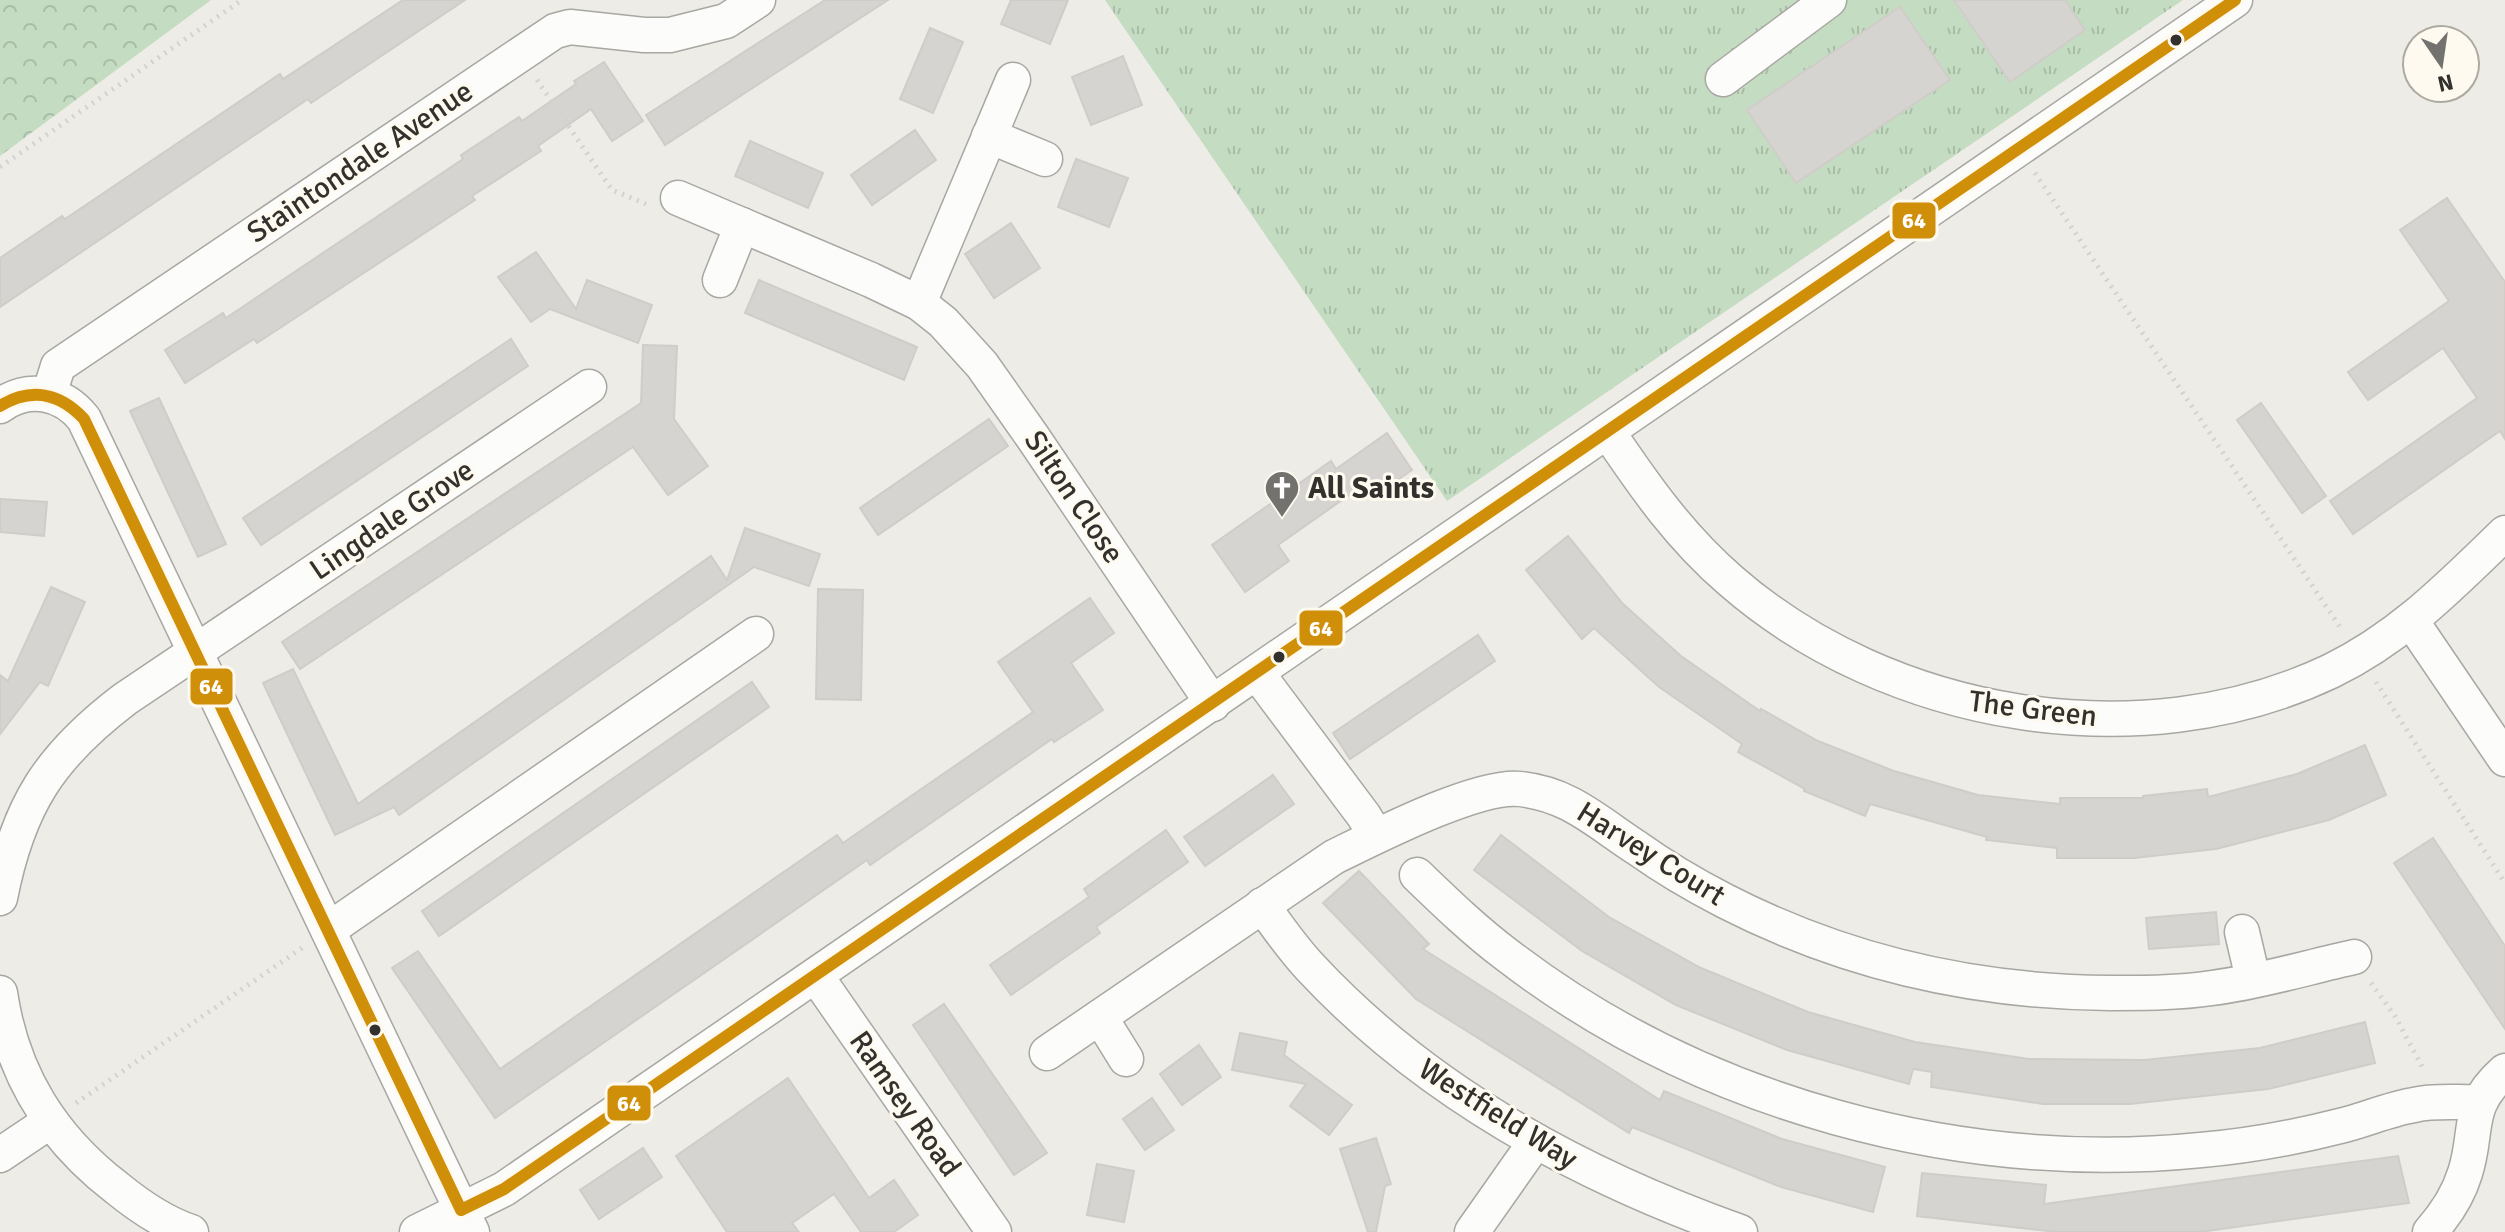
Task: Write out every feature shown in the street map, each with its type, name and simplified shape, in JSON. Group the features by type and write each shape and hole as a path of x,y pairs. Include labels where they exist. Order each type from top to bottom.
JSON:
{"street":[{"name":"Staintondale Avenue","path":"49,395 58,366 555,31 568,13 644,35 670,35 726,21 758,0"},
{"path":"1723,79 1829,0"},
{"path":"417,1232 467,1221 504,1189 2235,0"},
{"path":"919,303 1013,80"},
{"path":"989,136 1045,159"},
{"name":"Silton Close","path":"678,198 919,303 943,322 982,365 1213,704"},
{"path":"720,280 742,225"},
{"name":"Lingdale Grove","path":"0,898 8,858 25,812 50,769 87,728 125,699 589,387"},
{"path":"0,406 18,396 34,393 49,395 62,399 84,419 467,1221"},
{"name":"The Green","path":"1608,432 1665,515 1731,581 1807,636 1856,663 1960,701 2074,719 2131,718 2238,704 2285,690 2360,656 2412,622 2505,533"},
{"path":"2412,622 2505,759"},
{"path":"328,930 756,634"},
{"path":"1257,673 1376,836"},
{"name":"Harvey Court","path":"1047,1053 1334,857 1376,836 1485,792 1515,788 1548,793 1574,804 1680,877 1771,924 1867,960 1967,983 2087,993 2149,993 2214,988 2354,957"},
{"path":"1417,875 1508,956 1637,1038 1774,1097 1900,1135 1972,1147 2044,1154 2200,1151 2274,1141 2416,1104 2480,1102"},
{"name":"Westfield Way","path":"1262,905 1308,965 1355,1012 1403,1054 1469,1103 1614,1183 1740,1232"},
{"path":"2242,932 2253,979"},
{"name":"Ramsey Road","path":"816,976 994,1232"},
{"path":"0,993 4,1023 20,1069 49,1122 75,1154 141,1207 191,1232"},
{"path":"1100,1017 1126,1059"},
{"path":"2430,1232 2456,1196 2466,1170 2472,1126 2480,1102 2492,1083 2505,1071"},
{"path":"0,1155 49,1122"},
{"path":"1472,1232 1536,1141"}],"path":[{"path":"0,167 242,0"},
{"path":"519,54 612,190 671,215 678,198"},
{"path":"2019,149 2360,656 2505,883"},
{"path":"49,1122 328,930"},
{"path":"2354,957 2361,955 2371,983 2405,1033 2436,1104"}],"green space":[{"path":"0,0 211,0 0,156"},
{"path":"1105,0 2183,0 1447,501"}],"building":[{"path":"403,0 465,0 311,103 308,99 0,307 0,258 62,216 65,219 280,74 283,79"},
{"path":"825,0 888,0 665,145 646,115"},
{"path":"1011,0 1068,0 1050,44 1001,24"},
{"path":"1954,0 2065,0 2085,30 2010,82"},
{"path":"1900,7 1950,80 1796,183 1747,110"},
{"path":"930,28 963,42 933,113 900,99"},
{"path":"1123,56 1142,105 1091,125 1072,77"},
{"path":"604,62 643,121 612,141 591,109 538,146 541,151 472,196 475,200 257,343 254,339 185,383 165,350 223,313 226,318 463,159 461,155 519,117 522,121"},
{"path":"915,130 936,160 872,205 851,175"},
{"path":"750,141 823,173 808,208 735,176"},
{"path":"1076,159 1128,178 1109,227 1058,207"},
{"path":"2447,198 2505,282 2505,439 2500,431 2353,534 2330,501 2477,398 2443,348 2368,400 2348,372 2449,301 2400,230"},
{"path":"1011,223 1040,268 994,298 965,254"},
{"path":"536,252 576,309 587,280 652,305 638,343 550,309 531,322 498,277"},
{"path":"759,280 917,347 904,380 745,313"},
{"path":"511,339 528,366 261,545 243,518"},
{"path":"643,345 677,346 674,419 708,466 668,495 633,447 300,669 282,642 641,403"},
{"path":"159,398 226,544 198,557 130,411"},
{"path":"2261,403 2326,496 2302,513 2237,420"},
{"path":"989,419 1008,446 878,535 860,508"},
{"name":"All Saints","path":"1387,433 1412,470 1371,498 1362,486 1278,545 1289,561 1245,592 1212,545 1331,461 1336,469"},
{"path":"0,499 47,502 44,536 0,532"},
{"path":"745,528 820,554 809,586 754,567 399,815 394,807 335,835 263,683 293,669 358,804 711,556 727,580"},
{"path":"1568,536 1622,603 1681,656 1760,711 1818,741 1894,771 1978,795 2060,804 2060,798 2143,798 2207,789 2208,797 2297,774 2365,745 2386,795 2329,820 2216,849 2134,858 2057,858 2057,848 1986,840 1987,837 1870,804 1865,816 1804,791 1738,752 1742,744 1659,687 1594,628 1582,639 1526,570"},
{"path":"51,587 85,602 48,686 40,682 0,734 0,675 8,681"},
{"path":"818,589 863,590 861,700 816,699"},
{"path":"1090,598 1114,633 1071,663 1103,710 1054,742 1052,739 870,865 867,860 495,1118 392,968 418,951 500,1069 837,835 843,843 1033,712 998,662"},
{"path":"1478,635 1495,661 1350,759 1333,733"},
{"path":"752,682 769,707 439,936 422,911"},
{"path":"1273,775 1294,804 1205,866 1184,837"},
{"path":"1166,830 1188,862 1096,927 1100,933 1011,995 990,965 1089,897 1084,889"},
{"path":"1501,835 1609,917 1701,968 1808,1012 1915,1042 2029,1059 2144,1060 2260,1048 2365,1022 2375,1063 2268,1089 2130,1104 2043,1104 1931,1087 1932,1072 1913,1069 1909,1084 1787,1050 1676,1005 1582,951 1474,870"},
{"path":"2433,838 2505,946 2505,1029 2394,863"},
{"path":"1359,871 1429,944 1423,949 1660,1100 1664,1091 1782,1139 1885,1167 1873,1212 1781,1187 1632,1127 1629,1133 1416,999 1323,903"},
{"path":"2216,912 2219,944 2149,949 2146,918"},
{"path":"944,1004 1047,1153 1014,1175 913,1025"},
{"path":"1240,1033 1287,1042 1284,1055 1352,1105 1329,1135 1290,1106 1306,1084 1232,1070"},
{"path":"1199,1045 1221,1077 1182,1105 1160,1074"},
{"path":"788,1078 869,1198 894,1180 918,1215 894,1232 861,1232 834,1194 792,1223 799,1232 727,1232 676,1156"},
{"path":"1152,1098 1174,1130 1145,1150 1123,1119"},
{"path":"1376,1138 1391,1184 1385,1186 1376,1232 1368,1232 1340,1149"},
{"path":"643,1148 662,1177 599,1219 580,1190"},
{"path":"2398,1156 2409,1203 2200,1232 2057,1232 1917,1216 1922,1173 2046,1185 2044,1204"},
{"path":"1097,1164 1134,1171 1124,1222 1087,1215"}],"transit line":[{"name":"64","path":"0,406 23,396 45,396 65,403 84,419 461,1210 504,1189 2235,0"}],"place":[{"name":"All Saints","path":"1282,519"}]}
